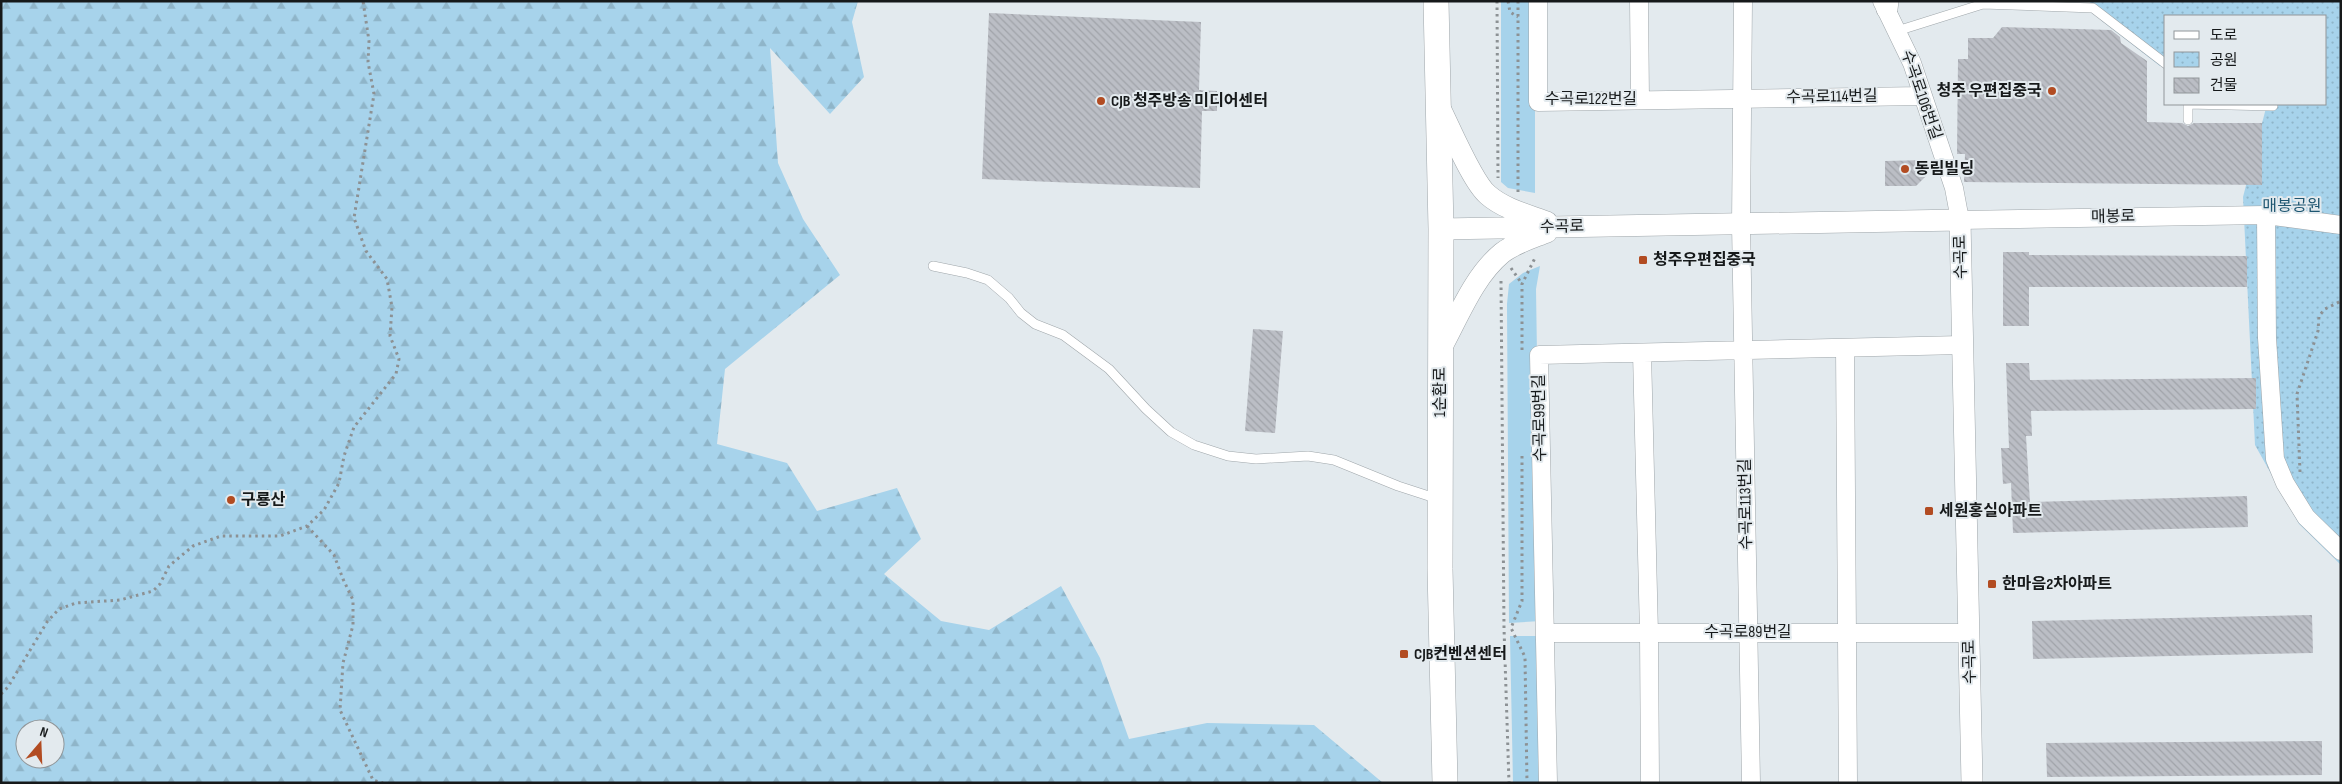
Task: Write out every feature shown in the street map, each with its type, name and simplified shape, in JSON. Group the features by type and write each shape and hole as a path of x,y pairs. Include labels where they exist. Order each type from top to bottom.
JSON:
{"main road":[{"name":"1순환로","path":"1436,1 1441,229 1440,500 1445,783"}],"street":[{"name":"수곡로122번길","path":"1538,1 1538,102 1742,98"},
{"path":"1639,1 1640,100"},
{"path":"1740,224 1743,1"},
{"name":"수곡로106번길","path":"1885,4 1912,63 1954,188 1960,220"},
{"name":"수곡로114번길","path":"1742,98 1922,96"},
{"path":"1438,103 1473,174 1488,195 1514,210 1559,227"},
{"path":"2266,215 2267,338 2275,459 2294,498 2306,517 2341,551"},
{"name":"매봉로","path":"1960,220 2266,215 2341,225"},
{"name":"수곡로","path":"1441,229 1960,220 1972,783"},
{"name":"수곡로113번길","path":"1740,224 1744,350 1751,783"},
{"path":"1440,350 1482,274 1514,246 1559,227"},
{"name":"수곡로99번길","path":"1545,633 1539,356 1962,345"},
{"path":"1845,348 1848,780"},
{"path":"1642,353 1649,633 1650,783"},
{"path":"1545,633 1548,780"},
{"name":"수곡로89번길","path":"1545,633 1970,633"}],"lane":[{"path":"1897,30 1983,4 2092,8 2164,62"},
{"path":"2188,105 2188,120"},
{"path":"2230,105 2273,106"},
{"path":"933,266 967,273 988,280 1009,298 1021,313 1035,324 1063,335 1109,369 1146,409 1171,432 1194,445 1228,456 1272,459 1308,456 1334,460 1398,486 1440,500"}],"path":[{"path":"1,694 8,688 47,622 59,609 76,603 120,600 153,591 160,584 168,566 193,546 221,536 280,536 307,526 324,510 335,490 354,427 381,390 396,374 399,359 390,336 392,307 387,279 366,251 354,218 374,94 368,62 369,41 363,1"},
{"path":"1497,1 1498,182"},
{"path":"1508,1 1510,12 1518,17"},
{"path":"1518,1 1518,201"},
{"path":"1507,263 1522,284 1536,256"},
{"path":"1501,277 1504,628 1509,783"},
{"path":"2294,498 2300,471 2297,394 2308,354 2318,332 2319,316 2325,309 2341,301"},
{"path":"307,526 334,555 353,600 353,625 343,663 340,710 373,780 382,783"},
{"path":"1522,601 1511,628 1525,657 1528,783"}],"green space":[{"path":"1,1 858,1 852,22 864,77 830,114 770,48 778,163 803,219 840,275 725,369 717,444 787,463 817,511 897,488 921,539 884,574 941,621 989,630 1061,586 1100,658 1129,739 1207,723 1314,725 1383,783 1,783"},
{"path":"1501,1 1535,1 1535,193 1508,188 1501,182"},
{"name":"매봉공원","path":"2089,1 2341,1 2341,565 2299,524 2255,445 2243,197 2267,105 2327,105 2327,15 2164,15 2164,65 2160,66 2102,21"},
{"path":"1540,266 1536,289 1541,621 1509,623 1507,304 1509,284 1523,273"},
{"path":"1510,636 1539,636 1542,783 1513,783"}],"building":[{"name":"CJB 청주방송 미디어센터","path":"989,13 1201,22 1199,90 1217,91 1217,111 1202,111 1200,188 982,179"},
{"name":"청주 우편집중국","path":"2002,27 2111,30 2120,37 2121,43 2147,61 2147,122 2182,123 2188,126 2194,123 2262,123 2262,185 1964,182 1965,154 1957,154 1958,59 1968,59 1968,38 1993,38"},
{"name":"동림빌딩","path":"1926,160 1926,176 1916,186 1885,186 1885,161"},
{"path":"2003,252 2029,252 2029,255 2247,256 2247,287 2029,287 2029,326 2003,326"},
{"path":"1253,329 1283,331 1275,433 1245,431"},
{"path":"2006,363 2029,363 2030,380 2256,378 2256,409 2031,411 2032,436 2026,436 2030,502 2247,496 2248,527 2013,533 2011,483 2003,484 2001,448 2009,448"},
{"path":"2312,615 2313,653 2033,659 2032,621"},
{"path":"2322,741 2322,775 2047,777 2046,743"}],"place":[{"name":"청주 우편집중국","path":"2052,91"},
{"name":"CJB 청주방송 미디어센터","path":"1101,101"},
{"name":"동림빌딩","path":"1905,169"},
{"name":"청주우편집중국","path":"1643,260"},
{"name":"구룡산","path":"231,500"},
{"name":"세원홍실아파트","path":"1929,511"},
{"name":"한마음2차아파트","path":"1992,584"},
{"name":"CJB컨벤션센터","path":"1404,654"}]}
